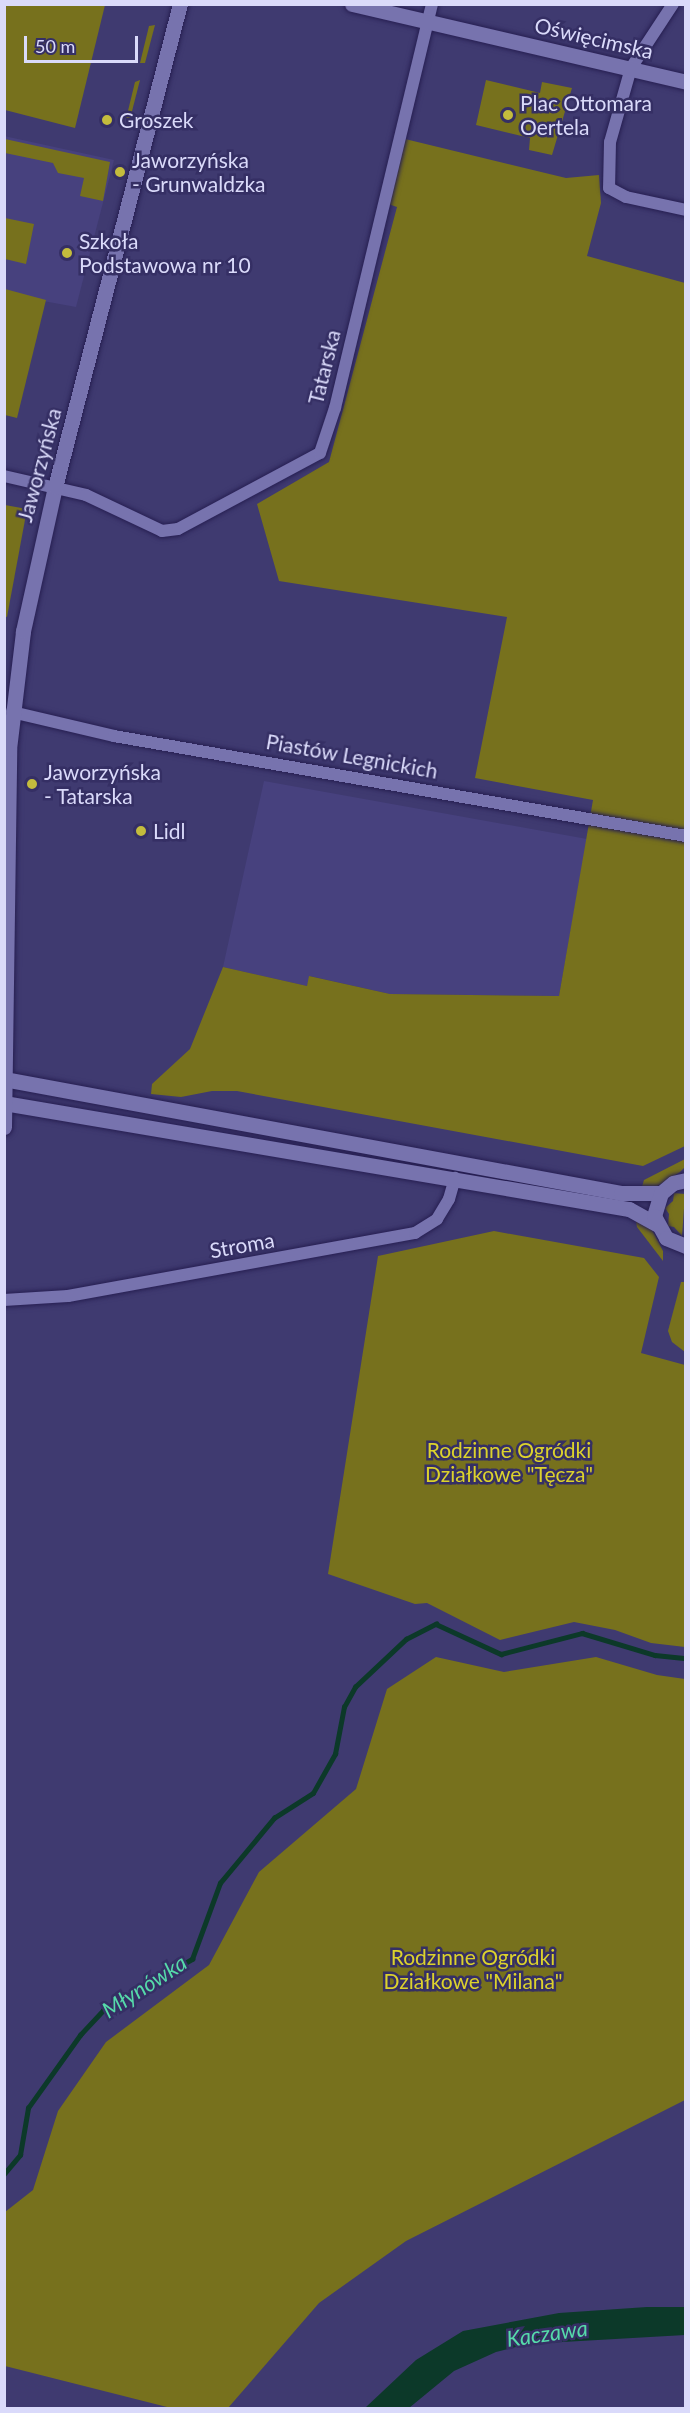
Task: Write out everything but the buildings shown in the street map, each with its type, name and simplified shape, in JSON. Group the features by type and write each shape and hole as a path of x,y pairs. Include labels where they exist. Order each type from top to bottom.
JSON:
{"street":[{"name":"Jaworzyńska","path":"4,1127 8,783 12,712 23,631 55,487 180,4"},
{"name":"Oświęcimska","path":"352,4 686,82"},
{"name":"Tatarska","path":"4,476 55,487 107,504 162,531 178,530 320,453 335,408 432,4"},
{"path":"673,4 631,68 610,142 609,188 626,197 686,210"},
{"name":"Piastów Legnickich","path":"12,712 114,736 686,836"},
{"path":"6,1079 621,1193 661,1193"},
{"path":"5,1103 628,1209 656,1224 666,1238 686,1246"},
{"name":"Stroma","path":"4,1300 68,1296 415,1233 437,1219 449,1199 455,1178"},
{"path":"656,1224 654,1208 661,1193 684,1178"}],"shaded area":[{"path":"4,136 114,160 76,307 5,294"},
{"path":"264,781 587,839 559,996 390,994 310,976 307,986 223,967"}],"green space":[{"path":"4,5 105,5 75,128 5,110"},
{"path":"155,25 145,63 140,63 149,26"},
{"path":"140,80 130,119 126,119 135,82"},
{"path":"486,80 540,93 542,82 572,88 552,155 529,150 530,138 476,125"},
{"path":"401,138 566,178 599,175 601,203 587,256 685,283 685,1146 643,1166 237,1091 212,1091 181,1097 151,1094 152,1084 190,1049 223,967 307,986 309,976 390,994 559,996 593,800 475,778 507,617 279,581 257,504 329,462 397,207 385,203"},
{"path":"5,139 110,162 103,201 80,196 84,178 58,173 53,163 5,153"},
{"path":"5,218 34,224 26,264 5,259"},
{"path":"5,289 46,300 17,418 5,415"},
{"path":"5,505 27,509 7,617 4,616"},
{"path":"685,1159 685,1167 680,1172 656,1187 641,1190 644,1180"},
{"path":"674,1193 685,1194 682,1236 674,1227 668,1226 669,1214 665,1208 673,1201"},
{"path":"635,1216 651,1228 663,1251 663,1261 637,1227"},
{"name":"Rodzinne Ogródki Działkowe \"Tęcza\"","path":"494,1231 644,1258 659,1277 641,1353 685,1365 685,1647 651,1643 615,1630 574,1622 500,1640 427,1603 415,1604 328,1574 378,1256"},
{"path":"681,1282 685,1282 685,1352 672,1342 668,1331"},
{"name":"Rodzinne Ogródki Działkowe \"Milana\"","path":"436,1657 504,1672 596,1657 657,1675 685,1679 685,2100 406,2241 319,2303 228,2408 171,2408 5,2366 5,2212 33,2190 58,2111 106,2042 209,1965 259,1872 356,1789 387,1689"}],"water":[{"name":"Kaczawa","path":"647,2307 685,2307 685,2335 528,2344 496,2352 454,2371 409,2408 365,2408 416,2360 463,2331 559,2313"}],"waterway":[{"name":"Młynówka","path":"4,2174 20,2155 28,2108 80,2035 103,2010 192,1959 220,1883 274,1818 313,1793 335,1754 344,1707 355,1687 406,1639 436,1624 501,1654 582,1633 655,1655 686,1658"}],"place":[{"name":"Plac Ottomara Oertela","path":"508,115"},
{"name":"Groszek","path":"107,120"},
{"name":"Jaworzyńska - Grunwaldzka","path":"120,172"},
{"name":"Szkoła Podstawowa nr 10","path":"67,253"},
{"name":"Jaworzyńska - Tatarska","path":"32,784"},
{"name":"Lidl","path":"141,831"}]}
